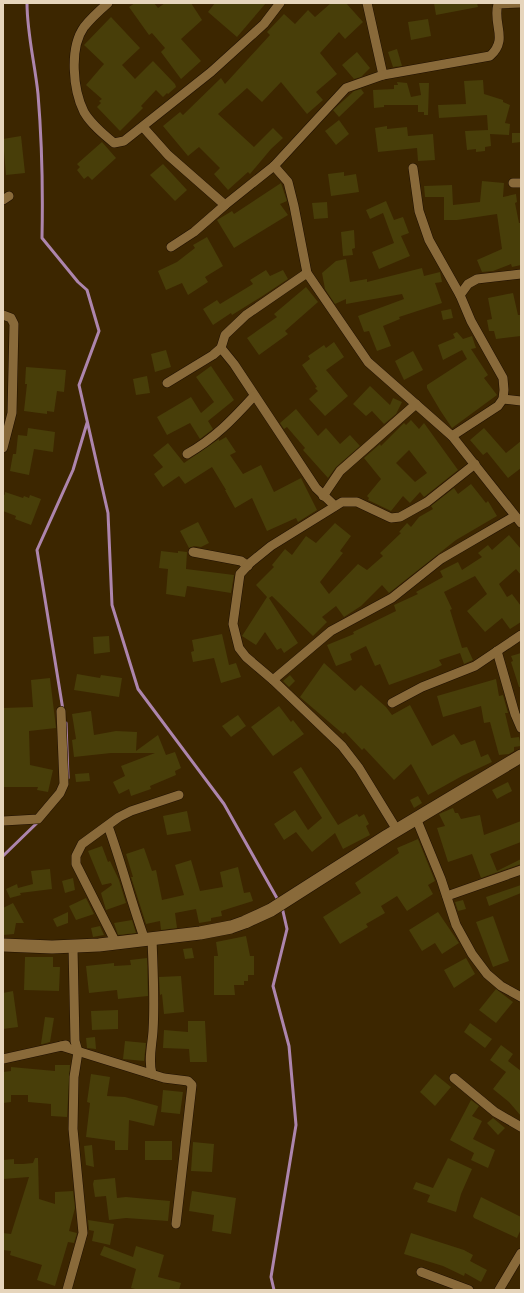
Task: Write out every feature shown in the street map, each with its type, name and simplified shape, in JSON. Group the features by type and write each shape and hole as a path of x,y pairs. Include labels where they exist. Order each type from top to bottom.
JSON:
{"street":[{"path":"108,3 84,27 75,48 77,95 85,113 99,130 114,143 124,141 143,127 217,66 264,24 280,3"},
{"path":"367,3 384,74"},
{"path":"172,247 194,232 224,205 274,166 346,88 384,74 490,56 500,41 496,12 498,4 521,4"},
{"path":"143,127 168,155 224,205"},
{"path":"274,166 288,182 308,273 368,362 452,436 521,524"},
{"path":"413,168 419,211 429,240 460,295 471,321 503,378 503,399 498,406 452,436"},
{"path":"167,384 213,355 221,348 225,335 246,314 308,273"},
{"path":"460,295 468,284 477,279 521,274"},
{"path":"3,315 11,318 14,324 12,413 3,448"},
{"path":"221,348 234,364 316,488 335,506"},
{"path":"187,454 208,442 227,426 254,396"},
{"path":"503,399 521,401"},
{"path":"323,496 340,471 416,404"},
{"path":"397,830 359,768 342,746 274,680 246,657 239,648 233,624 240,574 271,546 342,502 357,502 391,518 400,517 427,502 475,464"},
{"path":"274,680 331,631 392,598 441,559 515,516"},
{"path":"193,552 241,562 248,566"},
{"path":"392,702 422,687 475,666 521,635"},
{"path":"497,651 515,714 521,728"},
{"path":"3,822 38,819 60,793 64,784 61,711"},
{"path":"3,945 73,947 200,933 231,927 271,910 416,818 521,756"},
{"path":"116,943 76,864 76,856 82,844 131,811 179,794"},
{"path":"416,818 447,896 456,925 472,954 487,974 501,986 521,997"},
{"path":"108,826 121,860 130,898 148,939 154,985 152,996 153,1030 149,1064 152,1074"},
{"path":"447,896 521,870"},
{"path":"67,1290 83,1233 73,1129 74,1077 78,1052 75,1041 73,947"},
{"path":"3,1060 61,1046 75,1041"},
{"path":"61,1046 137,1070 188,1081 192,1085 176,1224"},
{"path":"137,1070 149,1064"},
{"path":"454,1078 495,1112 521,1127"},
{"path":"499,1290 521,1253"},
{"path":"421,1272 468,1290"}],"building":[{"path":"135,3 154,3 158,8 165,3 191,3 202,20 181,39 201,61 181,79 161,52 165,48 152,33 149,35 129,7"},
{"path":"215,3 266,3 237,37 208,12"},
{"path":"331,3 346,3 363,22 345,39 339,32 320,53 337,74 316,92 323,100 307,114 281,82 262,102 247,88 218,114 254,147 273,128 283,138 271,149 250,174 248,172 228,190 214,174 220,168 199,147 188,156 163,126 180,112 183,115 221,78 225,84 270,35 267,32 284,14 295,24 308,10 315,17"},
{"path":"434,3 477,3 478,7 436,15"},
{"path":"111,17 140,48 122,65 135,79 153,61 175,84 176,87 163,97 156,90 141,106 143,108 120,131 97,107 101,103 99,101 102,99 86,85 104,64 84,45"},
{"path":"428,19 431,36 411,40 408,22"},
{"path":"397,49 402,66 393,67 388,52"},
{"path":"357,52 370,68 361,77 354,79 342,65"},
{"path":"483,80 484,94 503,100 503,102 510,105 505,123 510,124 509,135 490,134 491,146 485,147 485,151 476,152 476,149 467,150 465,131 488,130 487,115 439,118 438,105 466,104 464,81"},
{"path":"397,82 407,83 411,97 421,95 419,83 429,83 428,115 424,115 424,112 418,112 418,105 384,105 384,107 374,108 373,90 394,89 394,85 398,85"},
{"path":"361,89 364,93 339,117 333,110 354,91"},
{"path":"339,120 349,134 336,145 325,131"},
{"path":"387,126 387,129 407,127 408,136 433,134 435,160 418,161 417,148 378,152 375,128"},
{"path":"512,133 521,133 521,142 512,143"},
{"path":"21,136 25,173 6,175 3,139"},
{"path":"102,142 116,158 92,180 88,176 84,179 77,170 80,167 77,164"},
{"path":"163,164 187,190 175,201 150,175"},
{"path":"344,172 344,176 356,174 359,192 331,196 328,174"},
{"path":"482,181 504,183 503,197 516,194 517,202 515,203 519,223 521,223 521,265 512,267 511,264 493,271 482,272 477,260 502,249 497,214 457,220 444,220 444,197 425,197 424,186 452,185 453,205 480,202"},
{"path":"281,183 287,201 280,204 288,215 234,248 217,220 232,211 234,214"},
{"path":"386,201 394,220 403,217 409,233 401,236 410,256 379,269 372,252 394,243 383,213 370,219 366,210"},
{"path":"327,202 328,218 314,219 312,203"},
{"path":"354,230 355,248 352,249 353,255 343,256 341,232"},
{"path":"207,237 223,266 205,277 208,282 188,295 182,283 166,290 158,271 177,262 195,248 193,245"},
{"path":"346,259 350,282 367,279 367,282 422,268 424,276 440,272 442,282 435,283 442,303 399,317 400,319 383,326 391,346 377,351 369,331 364,332 358,316 404,299 402,294 346,304 346,299 335,304 325,289 322,273 336,261"},
{"path":"266,270 270,276 283,270 288,279 232,315 231,313 213,325 203,309 217,300 220,304 253,284 250,280"},
{"path":"306,287 318,302 285,331 288,334 259,355 247,338 277,317 274,314"},
{"path":"513,293 518,315 521,315 521,336 496,339 494,331 489,331 487,320 492,319 488,298"},
{"path":"451,309 453,318 443,320 441,311"},
{"path":"457,332 463,339 472,336 476,348 471,349 488,375 484,378 497,395 452,428 427,388 427,385 467,359 462,350 443,360 438,345 455,338 453,334"},
{"path":"334,342 344,357 326,370 348,396 325,416 309,399 318,391 315,388 317,387 302,365 310,359 308,356 324,345 326,348"},
{"path":"166,350 171,367 155,372 151,354"},
{"path":"413,351 423,370 404,380 395,361"},
{"path":"211,366 234,400 208,421 213,429 200,439 190,423 167,435 157,417 191,397 201,413 214,402 196,377"},
{"path":"26,367 66,370 64,392 57,391 54,412 47,411 47,414 24,411 27,384 25,384"},
{"path":"147,376 150,393 136,395 133,379"},
{"path":"370,386 390,405 393,398 402,402 396,414 384,424 372,411 366,416 353,404"},
{"path":"296,409 318,436 326,428 340,444 350,435 360,446 336,467 328,478 303,450 305,448 287,427 284,429 280,423"},
{"path":"411,420 419,429 424,423 458,470 424,497 420,492 410,503 403,496 391,511 368,500 369,498 367,496 381,479 364,458 380,444 381,446 404,423 406,425","holes":["409,450 427,473 415,482 396,463"]},
{"path":"28,428 55,432 53,452 34,449 29,475 10,471 13,454 16,454 18,435 27,436"},
{"path":"484,428 506,453 521,441 521,468 508,478 487,452 483,455 470,440"},
{"path":"226,437 236,452 230,455 243,474 261,465 274,492 301,478 317,510 298,522 296,518 267,531 252,498 235,508 212,467 185,484 179,476 163,487 154,474 163,467 153,455 168,443 184,463 219,439 219,441"},
{"path":"471,484 486,503 488,501 497,516 456,540 389,593 382,585 361,606 344,617 336,606 322,617 327,622 313,636 272,596 269,598 298,643 284,653 281,648 277,650 265,632 256,645 242,636 267,597 256,585 274,567 272,565 285,549 292,555 306,536 316,543 335,523 351,536 340,551 343,553 320,582 329,594 358,564 367,570 383,556 380,553 401,533 399,532 407,523 411,527 419,517 433,509 431,506 454,488 458,494"},
{"path":"5,492 23,498 24,496 29,498 30,495 41,499 31,525 15,519 16,516 3,511 3,494 5,495"},
{"path":"198,522 209,543 201,547 194,546 189,548 180,531"},
{"path":"509,535 521,549 521,575 516,569 499,584 507,597 512,594 521,606 521,622 510,629 502,618 485,632 467,611 487,594 475,576 444,592 452,609 450,610 462,648 467,647 473,660 464,664 460,653 439,660 442,665 436,668 389,685 380,664 375,666 366,646 350,654 352,660 336,666 327,645 354,634 353,632 396,611 394,605 418,594 416,592 443,577 440,571 458,562 462,570 482,557 478,553 488,545 492,550"},
{"path":"161,551 178,553 178,551 187,552 186,569 234,575 231,593 187,586 185,597 166,594 168,569 159,568"},
{"path":"222,634 229,665 236,663 241,677 221,683 214,658 193,662 191,652 194,651 192,640"},
{"path":"109,636 110,652 94,654 93,637"},
{"path":"521,653 521,687 519,687 511,662 513,661 511,656"},
{"path":"324,663 355,691 361,685 386,707 392,715 410,705 432,746 454,734 461,745 475,740 481,757 488,754 492,762 462,776 428,795 411,764 394,780 364,748 362,750 345,732 343,734 300,697"},
{"path":"77,674 100,678 101,675 122,678 119,697 74,690"},
{"path":"290,675 295,681 289,687 283,681"},
{"path":"50,678 56,728 29,731 30,765 53,770 48,792 37,790 38,787 3,787 3,708 33,707 31,680"},
{"path":"496,679 499,696 503,695 508,713 505,713 511,738 519,737 521,746 514,747 514,751 509,754 499,755 490,722 484,723 481,706 443,717 437,696"},
{"path":"279,706 291,722 293,720 304,734 273,756 251,727"},
{"path":"91,711 94,735 116,731 137,732 136,751 158,735 166,755 175,752 181,768 175,771 176,775 150,786 151,789 131,796 129,789 119,794 113,782 125,776 121,766 155,753 111,753 74,757 72,740 76,739 72,714"},
{"path":"238,715 246,726 231,737 222,726"},
{"path":"301,767 338,825 357,814 359,817 364,814 369,824 366,826 370,835 343,849 335,833 312,852 296,832 284,840 274,824 295,810 308,830 322,818 293,772"},
{"path":"89,773 90,781 76,782 75,774"},
{"path":"508,782 512,791 497,799 492,790"},
{"path":"418,796 422,803 414,808 410,800"},
{"path":"453,808 455,813 458,813 461,819 480,815 484,835 521,821 521,842 490,854 497,871 521,859 521,864 481,878 472,854 448,862 437,828 445,826 439,814"},
{"path":"187,811 191,831 167,835 163,816"},
{"path":"418,839 435,881 428,885 433,894 407,911 397,896 381,906 385,913 366,924 368,927 340,944 323,917 361,893 355,883 399,853 397,848"},
{"path":"102,846 108,862 110,861 119,880 126,903 106,910 101,893 112,885 111,883 102,885 88,851"},
{"path":"144,848 152,871 156,870 162,900 184,895 175,865 191,860 200,891 223,887 220,872 238,867 244,893 250,892 253,901 221,911 222,916 211,918 211,921 199,923 196,909 175,913 177,928 161,930 160,921 146,924 131,877 133,877 126,854"},
{"path":"50,869 52,889 20,893 21,895 10,898 6,889 17,884 18,888 33,884 31,871"},
{"path":"73,878 75,890 65,893 62,881"},
{"path":"521,885 521,893 489,906 486,897"},
{"path":"86,898 94,914 76,920 69,906"},
{"path":"463,900 466,909 458,911 455,902"},
{"path":"13,903 24,923 16,923 14,934 3,935 3,908"},
{"path":"68,912 68,923 57,927 53,919"},
{"path":"438,912 459,943 442,954 435,943 422,951 409,930"},
{"path":"493,916 509,961 493,967 476,922"},
{"path":"132,920 136,933 118,935 114,923"},
{"path":"100,926 104,935 93,937 91,928"},
{"path":"246,936 250,956 254,956 254,975 248,975 248,981 244,981 244,985 234,985 235,995 214,995 214,956 218,956 216,942"},
{"path":"192,948 194,958 185,959 183,949"},
{"path":"25,957 53,957 53,967 60,967 59,991 24,990"},
{"path":"147,958 148,996 118,999 117,990 89,993 86,966 114,963 114,966 131,965 130,960"},
{"path":"466,958 475,974 454,988 444,970"},
{"path":"181,976 184,1012 164,1014 162,994 160,995 159,977"},
{"path":"496,989 513,1002 496,1023 479,1010"},
{"path":"13,991 18,1027 3,1029 3,993"},
{"path":"118,1010 118,1029 92,1030 91,1011"},
{"path":"45,1017 54,1018 50,1042 41,1044"},
{"path":"188,1021 205,1021 207,1062 190,1062 189,1049 163,1048 164,1030 188,1032"},
{"path":"470,1023 492,1039 485,1048 464,1032"},
{"path":"95,1037 96,1049 87,1048 86,1038"},
{"path":"125,1041 146,1043 144,1061 123,1059"},
{"path":"501,1045 513,1054 508,1061 521,1071 521,1116 509,1102 493,1089 506,1072 490,1060"},
{"path":"55,1065 70,1065 67,1117 51,1116 51,1104 28,1102 28,1095 11,1095 11,1102 3,1103 3,1072 11,1071 11,1067 55,1071"},
{"path":"91,1074 110,1077 107,1096 125,1097 158,1106 154,1126 129,1120 128,1150 115,1150 115,1141 86,1137 90,1103 87,1102"},
{"path":"435,1074 451,1087 435,1106 420,1092"},
{"path":"163,1090 183,1092 180,1114 161,1112"},
{"path":"471,1100 479,1106 472,1116 482,1121 473,1139 495,1150 488,1168 471,1160 474,1153 450,1140"},
{"path":"493,1118 505,1128 498,1135 487,1123"},
{"path":"145,1141 172,1141 172,1160 145,1160"},
{"path":"193,1142 214,1144 212,1172 191,1171"},
{"path":"92,1145 94,1167 86,1165 84,1146"},
{"path":"35,1158 38,1158 39,1199 55,1204 55,1192 73,1191 75,1208 69,1231 77,1233 74,1243 68,1242 55,1286 37,1280 42,1265 10,1255 11,1251 3,1250 3,1233 11,1234 29,1177 3,1179 3,1160 14,1159 14,1164 23,1164 33,1163"},
{"path":"448,1158 472,1169 461,1194 456,1212 427,1202 430,1195 413,1189 416,1182 433,1188"},
{"path":"115,1178 117,1198 126,1197 170,1201 168,1221 126,1218 109,1220 106,1196 95,1197 93,1184 94,1180"},
{"path":"192,1191 236,1198 231,1234 212,1231 214,1215 189,1211"},
{"path":"481,1197 521,1217 521,1229 517,1238 474,1218 473,1216"},
{"path":"88,1220 114,1224 110,1245 92,1241 94,1231 89,1230"},
{"path":"411,1233 464,1250 473,1255 470,1261 487,1270 481,1282 465,1273 464,1276 443,1266 404,1254"},
{"path":"104,1246 133,1257 136,1246 164,1255 158,1277 181,1283 179,1290 139,1290 131,1288 136,1269 100,1255"}],"waterway":[{"path":"27,3 28,26 37,83 39,112 42,166 42,238 78,282 87,290 99,331 79,385 108,513 112,605 138,689 224,804 278,900"},
{"path":"63,710 37,550 73,470 87,423"},
{"path":"66,723 68,778"},
{"path":"3,856 39,821"},
{"path":"274,1290 271,1277 296,1125 289,1046 273,986 287,929 282,907"}]}
